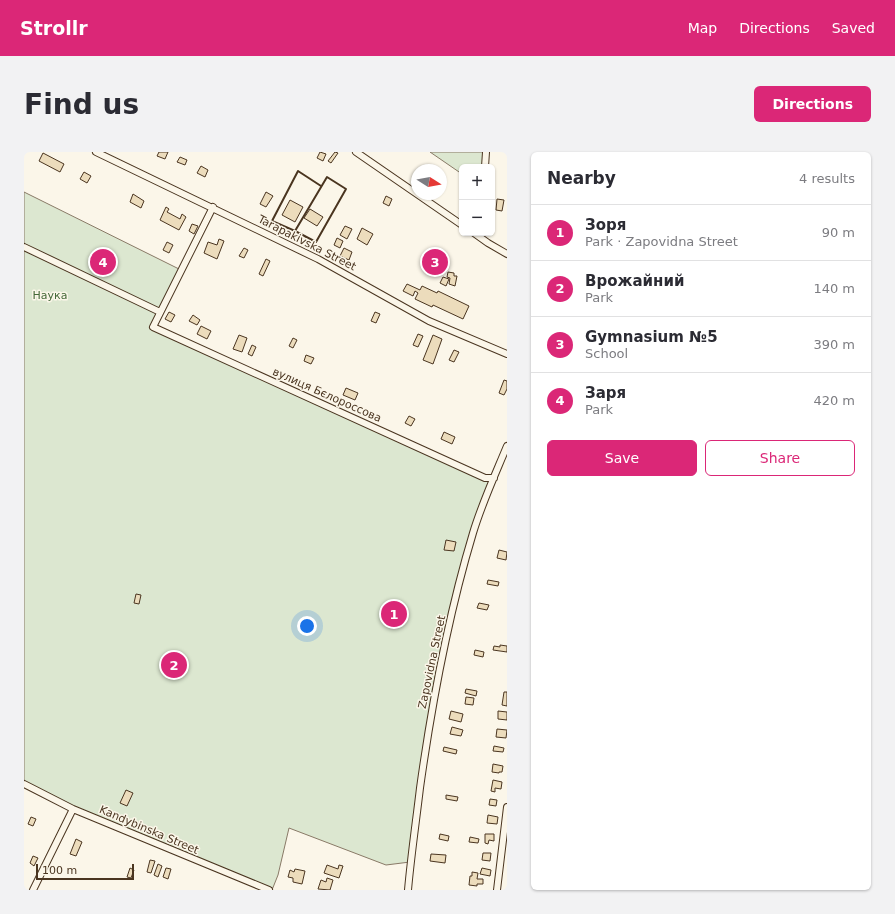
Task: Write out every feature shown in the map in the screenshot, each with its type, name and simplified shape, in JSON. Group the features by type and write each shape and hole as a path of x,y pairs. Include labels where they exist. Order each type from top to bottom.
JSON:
{"street":[{"name":"Tarapakivska Street","path":"96,152 213,207 318,259 429,321 507,354"},
{"path":"356,152 459,223"},
{"path":"485,164 486,152"},
{"path":"24,248 160,312 213,207"},
{"path":"479,236 507,254"},
{"name":"вулиця Бєлороссова","path":"160,312 153,327 485,478 494,478"},
{"name":"Zapovidna Street","path":"408,890 410,862 427,736 442,656 473,533 507,446"},
{"name":"Kandybinska Street","path":"24,784 73,809 269,890"},
{"path":"497,890 507,807"},
{"path":"33,890 73,809"}],"green space":[{"path":"430,152 486,152 485,164 459,164 459,172"},
{"name":"Наука","path":"24,192 181,270 152,326 485,478 494,478 484,502 442,655 410,862 386,865 289,828 278,875 272,890 269,890 73,809 24,784"}],"building":[{"path":"159,152 168,152 165,159 157,156"},
{"path":"320,152 326,154 323,161 317,158"},
{"path":"335,152 338,153 331,163 328,161"},
{"path":"43,153 64,164 60,172 39,161"},
{"path":"180,157 187,160 185,165 177,162"},
{"path":"201,166 208,170 205,177 197,173"},
{"path":"84,172 91,176 87,183 80,179"},
{"path":"266,192 273,196 266,207 260,204"},
{"path":"133,194 144,201 141,208 130,202"},
{"path":"386,196 392,199 389,206 383,203"},
{"path":"497,199 504,200 502,211 496,210"},
{"path":"290,200 303,207 295,222 282,215"},
{"path":"166,207 169,209 167,212 180,219 182,214 186,217 179,230 160,220"},
{"path":"310,209 323,217 317,226 304,218"},
{"path":"192,224 198,226 194,234 189,231"},
{"path":"345,226 352,229 347,239 340,235"},
{"path":"362,228 373,234 367,245 357,239"},
{"path":"337,238 343,241 340,248 334,245"},
{"path":"219,239 224,241 217,259 204,253 208,242 217,245"},
{"path":"167,242 173,245 169,253 163,250"},
{"path":"244,248 248,250 244,258 239,256"},
{"path":"344,248 352,252 349,260 340,256"},
{"path":"266,259 270,261 263,276 259,274"},
{"path":"448,272 454,273 454,276 457,276 455,286 449,284 450,278 447,277"},
{"path":"443,277 449,279 446,286 440,283"},
{"path":"407,284 420,290 422,286 437,293 438,291 469,306 463,319 433,305 432,307 415,299 418,293 415,291 413,296 403,291"},
{"path":"169,312 175,315 171,322 165,319"},
{"path":"375,312 380,314 376,323 371,321"},
{"path":"193,315 200,320 197,325 189,321"},
{"path":"201,326 211,331 207,339 197,334"},
{"path":"418,334 423,336 418,347 413,345"},
{"path":"239,335 247,338 242,352 233,349"},
{"path":"433,335 442,339 433,364 423,360"},
{"path":"293,338 297,340 293,348 289,346"},
{"path":"252,345 256,347 252,356 248,354"},
{"path":"454,350 459,352 454,362 449,360"},
{"path":"306,355 314,358 311,364 304,361"},
{"path":"504,380 507,381 507,389 504,395 499,393"},
{"path":"346,388 358,393 355,400 343,395"},
{"path":"409,416 415,419 411,426 405,423"},
{"path":"444,432 455,437 452,444 441,439"},
{"path":"446,540 456,542 454,551 444,550"},
{"path":"499,550 507,552 506,560 497,558"},
{"path":"488,580 499,582 498,586 487,584"},
{"path":"136,594 141,595 139,604 134,603"},
{"path":"479,603 489,605 487,610 477,608"},
{"path":"500,645 507,646 507,652 493,650 494,646 500,647"},
{"path":"475,650 484,652 483,657 474,655"},
{"path":"466,689 477,691 476,696 465,693"},
{"path":"504,692 507,692 507,706 502,705"},
{"path":"466,697 474,698 473,705 465,704"},
{"path":"451,711 463,714 461,722 449,719"},
{"path":"498,711 507,712 507,720 498,719"},
{"path":"452,727 463,730 461,736 450,734"},
{"path":"497,729 507,730 506,738 496,737"},
{"path":"494,746 504,748 503,752 493,751"},
{"path":"444,747 457,750 456,754 443,751"},
{"path":"493,764 503,766 502,772 492,772"},
{"path":"493,780 502,782 501,789 495,788 495,792 491,791"},
{"path":"126,790 133,793 127,806 120,803"},
{"path":"446,795 458,797 457,801 446,799"},
{"path":"490,799 497,800 496,806 489,805"},
{"path":"488,815 498,817 497,824 487,823"},
{"path":"31,817 36,819 33,826 28,824"},
{"path":"440,834 449,836 448,841 439,839"},
{"path":"485,834 494,834 494,841 489,840 488,844 485,843"},
{"path":"470,837 479,839 478,843 469,842"},
{"path":"76,839 82,842 76,856 70,854"},
{"path":"483,853 491,853 490,861 482,860"},
{"path":"431,854 446,855 445,863 430,861"},
{"path":"33,856 38,858 34,866 30,863"},
{"path":"150,860 155,861 151,873 147,872"},
{"path":"158,864 162,866 158,877 154,875"},
{"path":"327,865 338,869 339,865 343,866 339,878 324,873"},
{"path":"130,868 134,870 131,878 127,877"},
{"path":"166,868 171,869 168,879 163,877"},
{"path":"482,868 491,870 490,876 480,874"},
{"path":"295,869 305,871 302,884 293,882 293,878 288,877 290,870 294,872"},
{"path":"472,872 478,873 477,879 483,879 483,884 477,884 477,886 469,885"},
{"path":"327,878 333,880 330,890 318,889 321,880 326,882"}],"wall":[{"path":"295,231 272,221 298,171 321,186"},
{"path":"327,177 346,189 316,242 295,231 327,177"}],"place":[{"name":"Заря","path":"103,262"},
{"name":"Gymnasium №5","path":"435,262"},
{"name":"Зоря","path":"394,614"},
{"name":"Врожайний","path":"174,665"}]}
